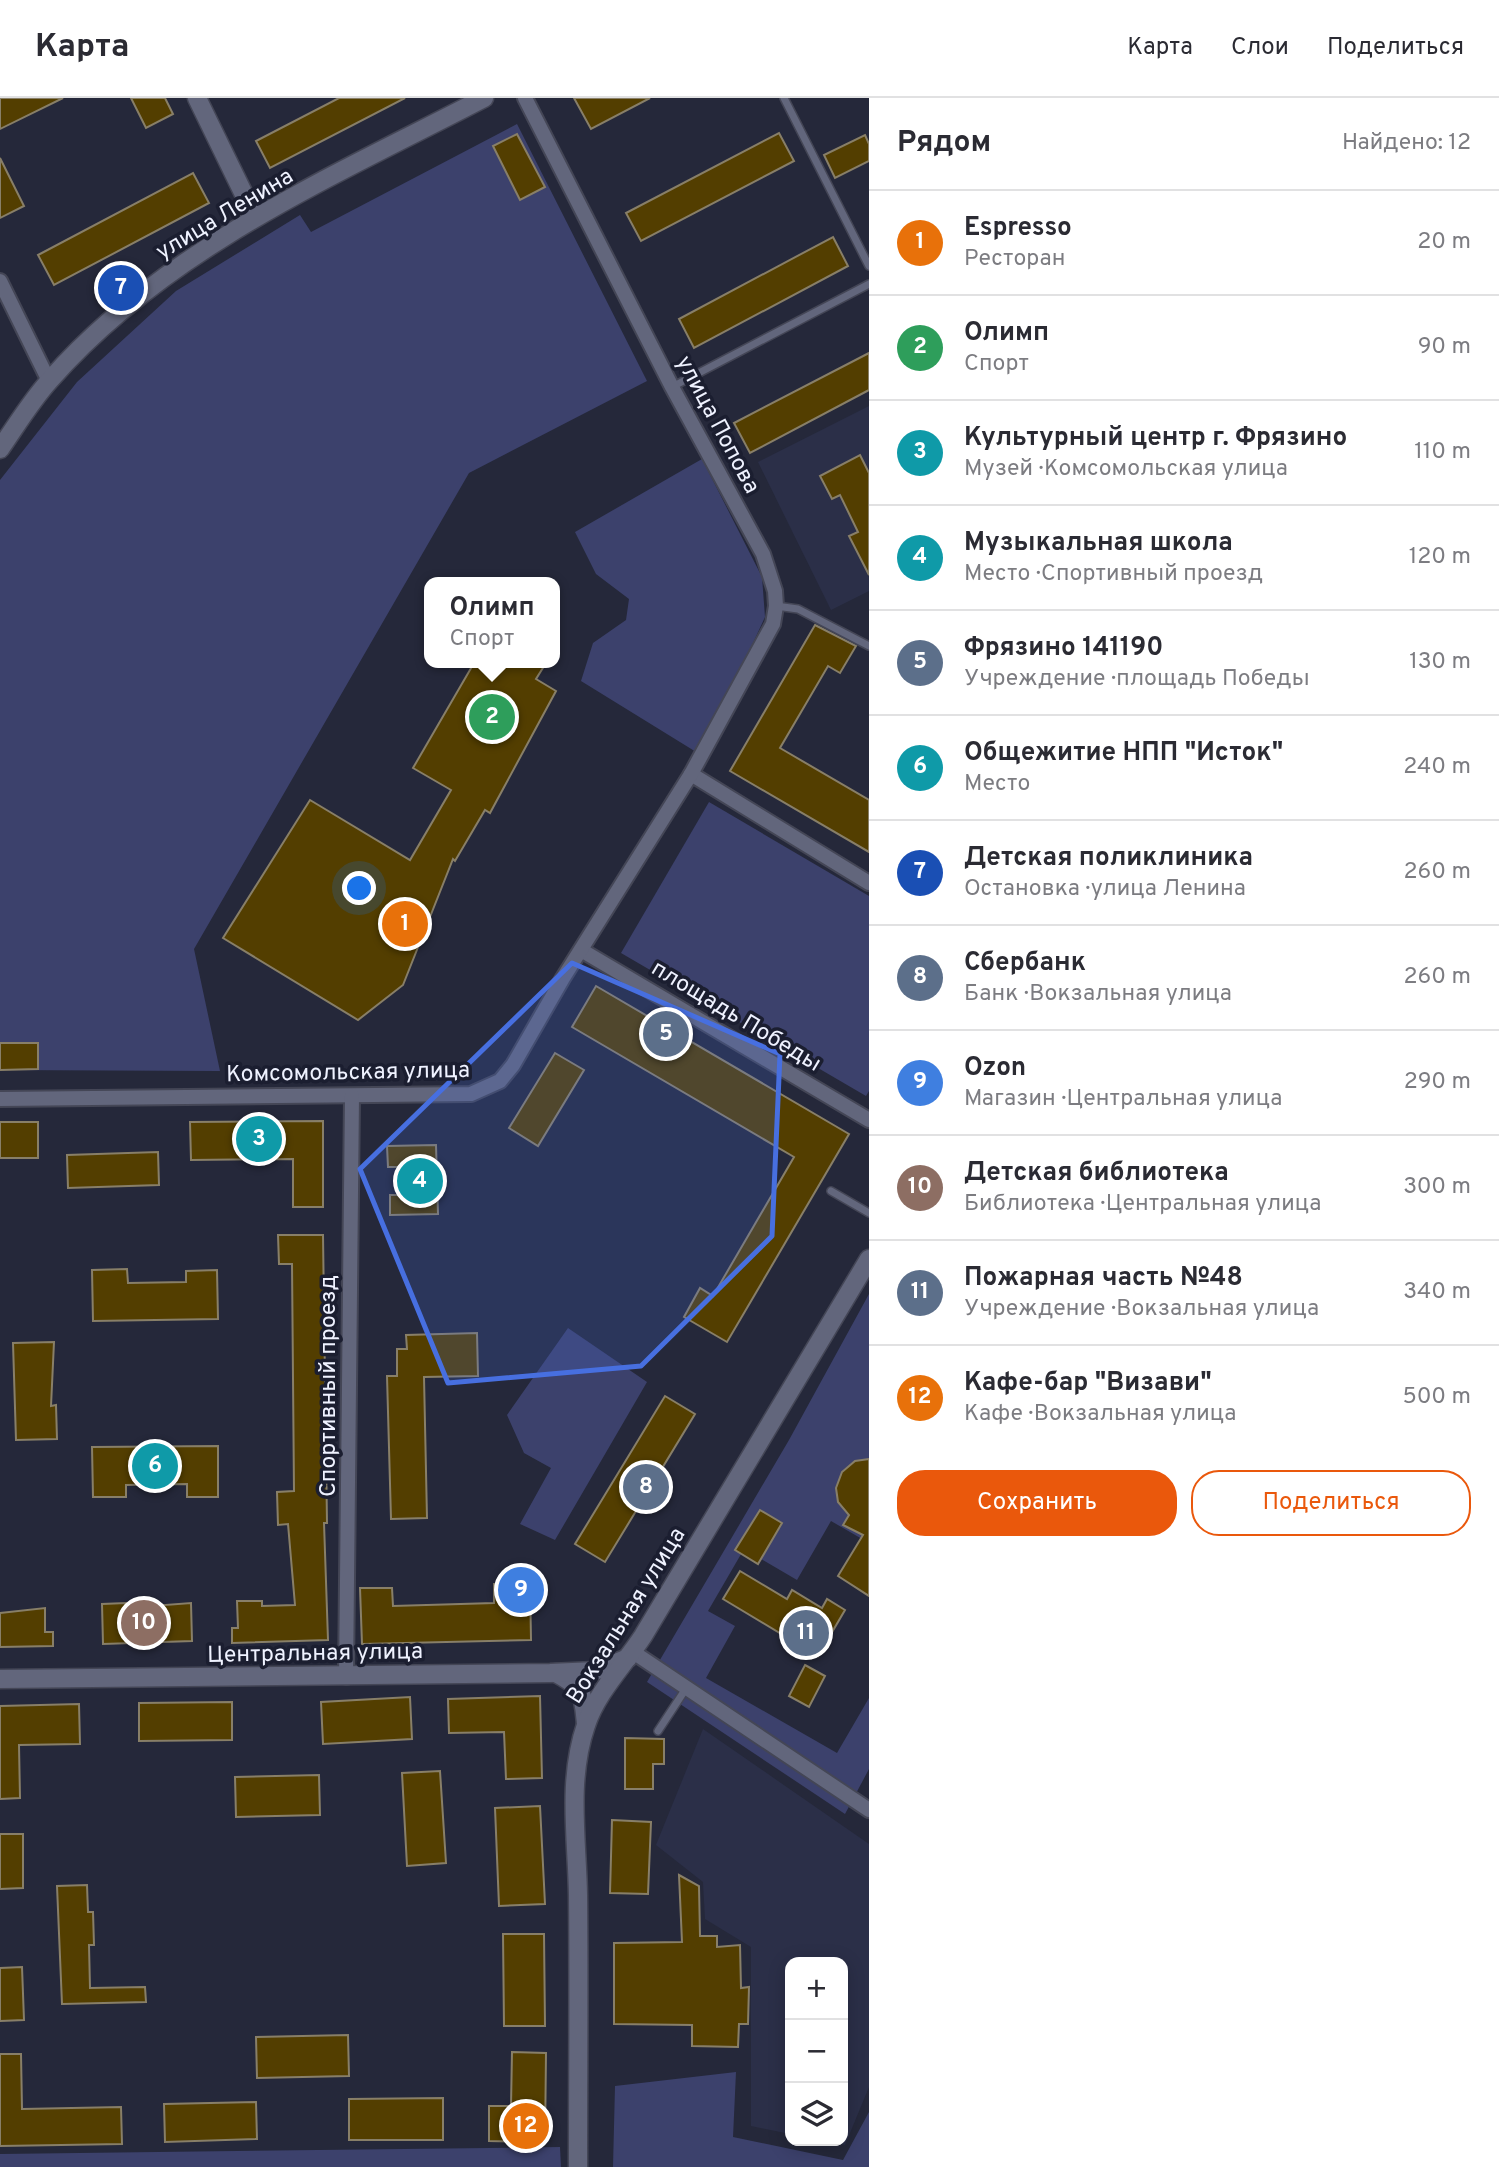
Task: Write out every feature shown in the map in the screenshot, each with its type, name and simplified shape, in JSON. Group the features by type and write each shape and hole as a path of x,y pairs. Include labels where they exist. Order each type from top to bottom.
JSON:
{"street":[{"path":"197,98 255,217"},
{"name":"улица Ленина","path":"0,449 49,381 133,302 214,243 255,217 485,98"},
{"name":"улица Попова","path":"525,98 673,387 763,554 775,591 776,606"},
{"path":"0,281 49,381"},
{"path":"776,606 773,624 691,774 869,883"},
{"name":"Комсомольская улица","path":"0,1099 471,1094 488,1089 500,1081 513,1065 691,774"},
{"name":"площадь Победы","path":"581,950 869,1120"},
{"name":"Спортивный проезд","path":"346,1677 352,1096"},
{"name":"Вокзальная улица","path":"578,2167 578,1904 574,1801 577,1760 586,1724 604,1689 630,1655 869,1259"},
{"path":"630,1655 687,1687 869,1810"},
{"name":"Центральная улица","path":"0,1679 556,1673 595,1671 630,1655"},
{"path":"556,1673 576,1684 583,1694 586,1724"}],"lane":[{"path":"784,98 869,266"},
{"path":"673,387 869,284"},
{"path":"776,606 798,610 869,646"},
{"path":"831,1191 869,1213"},
{"path":"658,1731 687,1687"}],"highlighted area":[{"path":"572,963 780,1054 772,1236 641,1366 448,1383 360,1169"}],"shaded area":[{"path":"517,124 647,381 469,473 194,949 220,1071 0,1070 0,480 77,382 176,291 300,215 311,232"},
{"path":"869,406 869,591 831,610 758,462"},
{"path":"702,459 762,577 765,617 701,755 581,681 593,643 626,620 629,599 596,574 575,532"},
{"path":"709,802 869,896 869,1091 866,1096 621,953"},
{"path":"869,1294 869,1543 831,1521 797,1580 744,1549 708,1611 735,1626 706,1678 837,1753 869,1698 869,1769 845,1814 647,1682 789,1440"},
{"path":"568,1328 647,1382 555,1540 520,1524 551,1468 524,1453 507,1415"},
{"path":"703,1729 869,1844 869,2087 848,2138 848,1957 785,1957 785,2133 751,2126 751,1947 705,1919 703,1882 656,1845"},
{"path":"736,2072 733,2137 843,2160 869,2112 869,2167 613,2167 615,2086"},
{"path":"560,2147 561,2167 0,2167 0,2154"}],"building":[{"path":"0,98 63,98 0,129"},
{"path":"131,98 165,98 173,114 146,128"},
{"path":"339,98 405,98 270,168 256,141"},
{"path":"574,98 650,98 591,129"},
{"path":"779,133 794,161 641,241 626,213"},
{"path":"517,134 545,187 520,200 493,146"},
{"path":"865,135 869,144 869,161 835,178 824,155"},
{"path":"0,158 24,206 0,218"},
{"path":"193,173 209,203 54,285 38,255"},
{"path":"833,237 848,266 694,348 679,319"},
{"path":"869,353 869,390 750,453 734,423"},
{"path":"860,455 869,473 869,575 849,536 858,532 840,495 832,499 820,476"},
{"path":"815,625 856,646 840,673 828,666 780,748 869,800 869,852 730,771"},
{"path":"471,668 543,668 536,679 556,691 490,813 485,810 455,861 453,859 403,985 358,1020 223,938 310,800 410,860 451,790 413,768"},
{"path":"596,986 849,1134 727,1342 684,1317 700,1288 713,1296 794,1157 572,1027"},
{"path":"0,1043 38,1043 38,1069 0,1070"},
{"path":"555,1053 584,1070 538,1146 509,1128"},
{"path":"323,1121 323,1207 293,1207 293,1159 191,1160 190,1122"},
{"path":"0,1122 38,1122 38,1158 0,1158"},
{"path":"436,1145 438,1214 390,1215 390,1195 404,1195 403,1167 388,1167 387,1146"},
{"path":"158,1152 159,1185 68,1188 67,1155"},
{"path":"278,1235 323,1235 327,1523 324,1523 328,1640 232,1643 232,1628 238,1628 237,1601 262,1601 262,1606 295,1605 288,1524 278,1525 277,1492 294,1491 292,1264 279,1264"},
{"path":"127,1269 128,1283 186,1282 186,1271 217,1270 218,1319 93,1321 92,1270"},
{"path":"477,1333 478,1376 424,1377 427,1518 391,1519 387,1376 397,1376 397,1349 407,1349 406,1335"},
{"path":"54,1342 51,1406 56,1405 57,1439 16,1440 13,1343"},
{"path":"665,1396 695,1414 605,1562 575,1544"},
{"path":"218,1446 218,1497 187,1497 187,1484 126,1485 126,1497 93,1497 92,1447"},
{"path":"869,1459 869,1596 838,1576 863,1535 843,1525 849,1515 838,1502 836,1488 842,1472 855,1461"},
{"path":"760,1510 782,1523 758,1564 735,1550"},
{"path":"740,1571 787,1599 792,1590 822,1608 827,1599 845,1610 818,1656 723,1599"},
{"path":"530,1583 531,1640 362,1644 360,1588 392,1588 393,1606 494,1603 494,1584"},
{"path":"126,1603 126,1608 191,1603 192,1641 103,1644 102,1604"},
{"path":"45,1608 45,1632 53,1632 53,1646 0,1647 0,1613"},
{"path":"805,1665 825,1676 809,1707 789,1696"},
{"path":"540,1696 542,1778 506,1779 504,1732 449,1733 448,1699"},
{"path":"410,1697 412,1739 323,1744 321,1702"},
{"path":"232,1702 232,1740 139,1741 139,1703"},
{"path":"79,1704 80,1744 19,1745 20,1798 0,1799 0,1706"},
{"path":"625,1738 664,1739 664,1764 653,1764 653,1789 625,1789"},
{"path":"440,1771 446,1863 407,1866 402,1773"},
{"path":"319,1775 320,1815 236,1817 235,1777"},
{"path":"540,1806 545,1904 499,1906 495,1808"},
{"path":"612,1820 651,1822 648,1894 610,1893"},
{"path":"0,1834 23,1834 23,1888 0,1889"},
{"path":"679,1875 699,1886 700,1936 717,1936 717,1947 740,1945 741,1988 749,1987 748,2024 739,2024 738,2047 692,2046 692,2025 614,2024 614,1943 682,1942"},
{"path":"87,1885 88,1912 93,1912 94,1945 89,1945 90,1988 145,1987 146,2002 62,2004 57,1886"},
{"path":"503,1934 544,1934 545,2026 504,2026"},
{"path":"22,1967 24,2020 0,2021 0,1968"},
{"path":"348,2035 349,2076 257,2078 256,2037"},
{"path":"512,2052 546,2053 545,2142 489,2141 489,2106 511,2106"},
{"path":"0,2054 21,2054 22,2109 121,2107 122,2144 0,2146"},
{"path":"443,2098 443,2140 349,2140 349,2099"},
{"path":"256,2102 257,2139 165,2142 164,2104"}],"place":[{"name":"Детская поликлиника","path":"121,288"},
{"name":"Олимп","path":"492,717"},
{"name":"Espresso","path":"405,924"},
{"name":"Фрязино 141190","path":"666,1034"},
{"name":"Культурный центр г. Фрязино","path":"259,1139"},
{"name":"Музыкальная школа","path":"420,1181"},
{"name":"Общежитие НПП \"Исток\"","path":"155,1466"},
{"name":"Сбербанк","path":"646,1487"},
{"name":"Ozon","path":"521,1590"},
{"name":"Детская библиотека","path":"144,1623"},
{"name":"Пожарная часть №48","path":"806,1633"},
{"name":"Кафе-бар \"Визави\"","path":"526,2126"}]}
